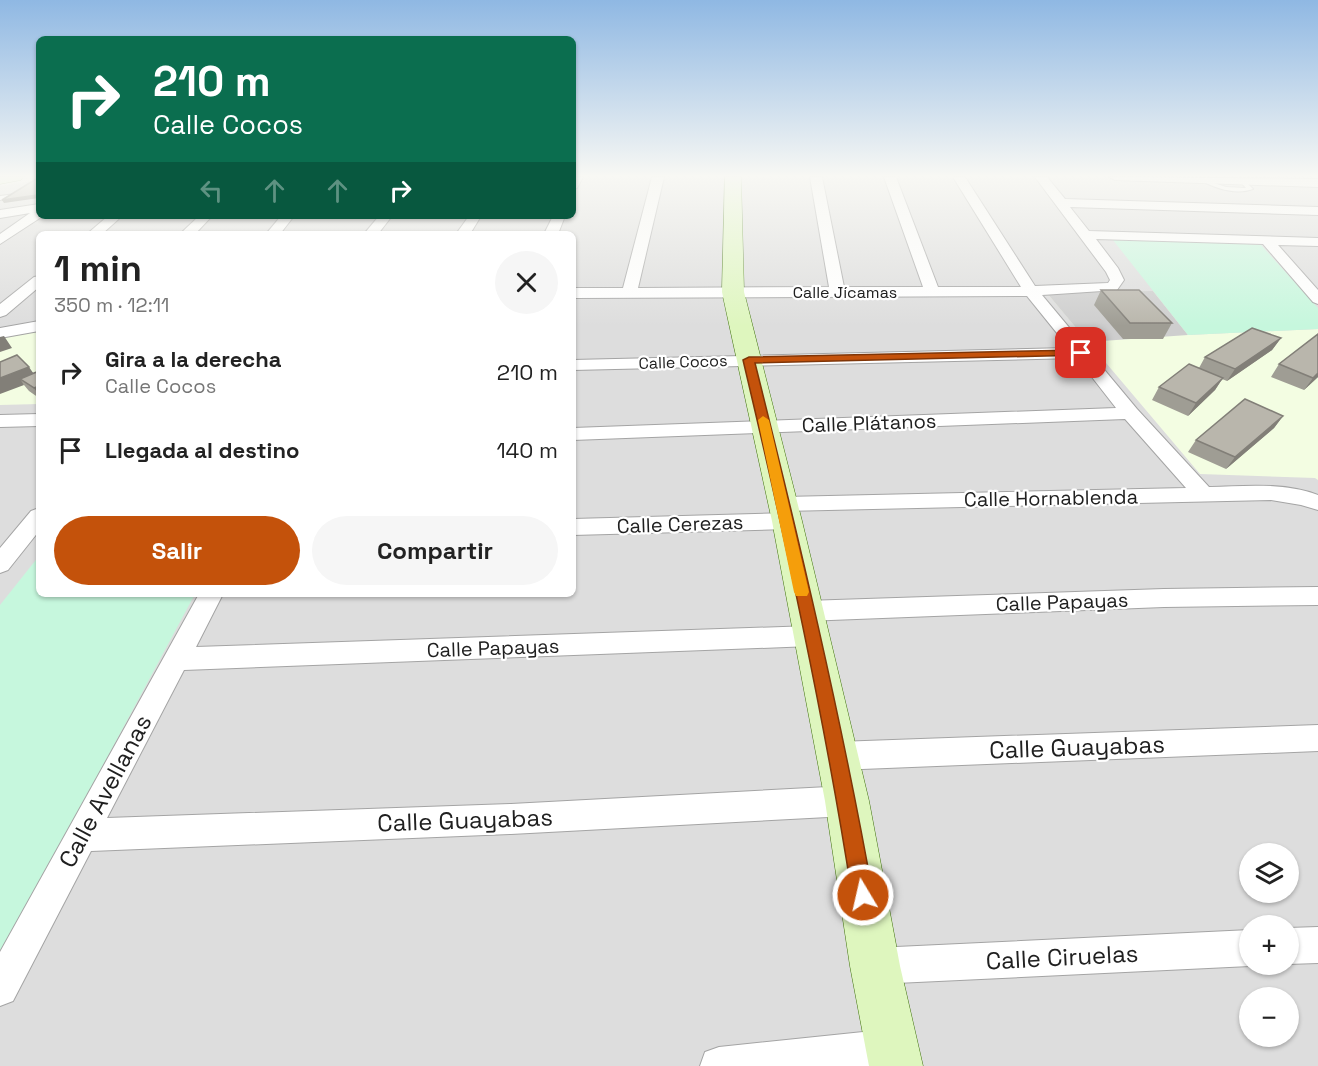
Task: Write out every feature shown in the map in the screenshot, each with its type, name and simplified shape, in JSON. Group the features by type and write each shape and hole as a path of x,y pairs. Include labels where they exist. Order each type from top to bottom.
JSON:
{"street":[{"path":"0,240 19,227"},
{"path":"629,294 646,227"},
{"path":"719,1066 894,1057 875,966 847,801 786,512 733,292 733,227"},
{"path":"825,227 837,291"},
{"path":"908,227 932,291"},
{"path":"990,227 1031,291 1130,413 1203,494"},
{"path":"1079,227 1085,235 1318,242"},
{"name":"Calle Jícamas","path":"576,293 1031,291 1094,290 1112,287 1117,280 1113,271 1085,235"},
{"path":"1266,240 1318,299"},
{"path":"1299,278 1318,279"},
{"path":"0,312 36,282"},
{"path":"0,333 36,327"},
{"name":"Calle Cocos","path":"576,365 1081,353"},
{"name":"Calle Plátanos","path":"576,434 1130,413"},
{"path":"0,421 36,420"},
{"name":"Calle Hornablenda","path":"786,512 1203,494 1287,494 1318,503"},
{"name":"Calle Cerezas","path":"576,526 786,512"},
{"path":"0,564 36,520"},
{"path":"0,536 24,535"},
{"name":"Calle Papayas","path":"176,659 808,624 1152,599 1318,596"},
{"name":"Calle Avellanas","path":"0,988 209,597"},
{"name":"Calle Guayabas","path":"837,756 1318,738"},
{"name":"Calle Guayabas","path":"82,834 511,819 847,801"},
{"path":"1299,946 1318,945"},
{"name":"Calle Ciruelas","path":"875,966 1239,949"}],"shaded area":[{"path":"0,227 1318,227 1318,1066 0,1066"},
{"path":"1109,235 1261,245 1318,308 1318,329 1188,335"},
{"path":"1153,291 1188,335 1318,329 1318,480 1315,478 1200,474 1046,292"},
{"path":"1153,291 1188,335 1088,342 1046,292"},
{"path":"36,331 36,404 0,405 0,337"},
{"path":"36,560 36,597 193,597 0,957 0,605"}],"building":[{"path":"1101,290 1139,290 1172,323 1130,323"},
{"path":"1252,328 1281,338 1235,369 1205,357"},
{"path":"1318,334 1318,373 1313,378 1279,364"},
{"path":"17,355 29,367 0,378 0,362"},
{"path":"1189,364 1223,378 1196,403 1159,387"},
{"path":"36,372 36,387 34,388 20,379"},
{"path":"1245,399 1283,416 1235,457 1196,440"}],"slow traffic":[{"path":"763,420 788,520 801,592"}],"route":[{"path":"863,895 847,801 805,611 788,520 749,360 1081,353"}]}
